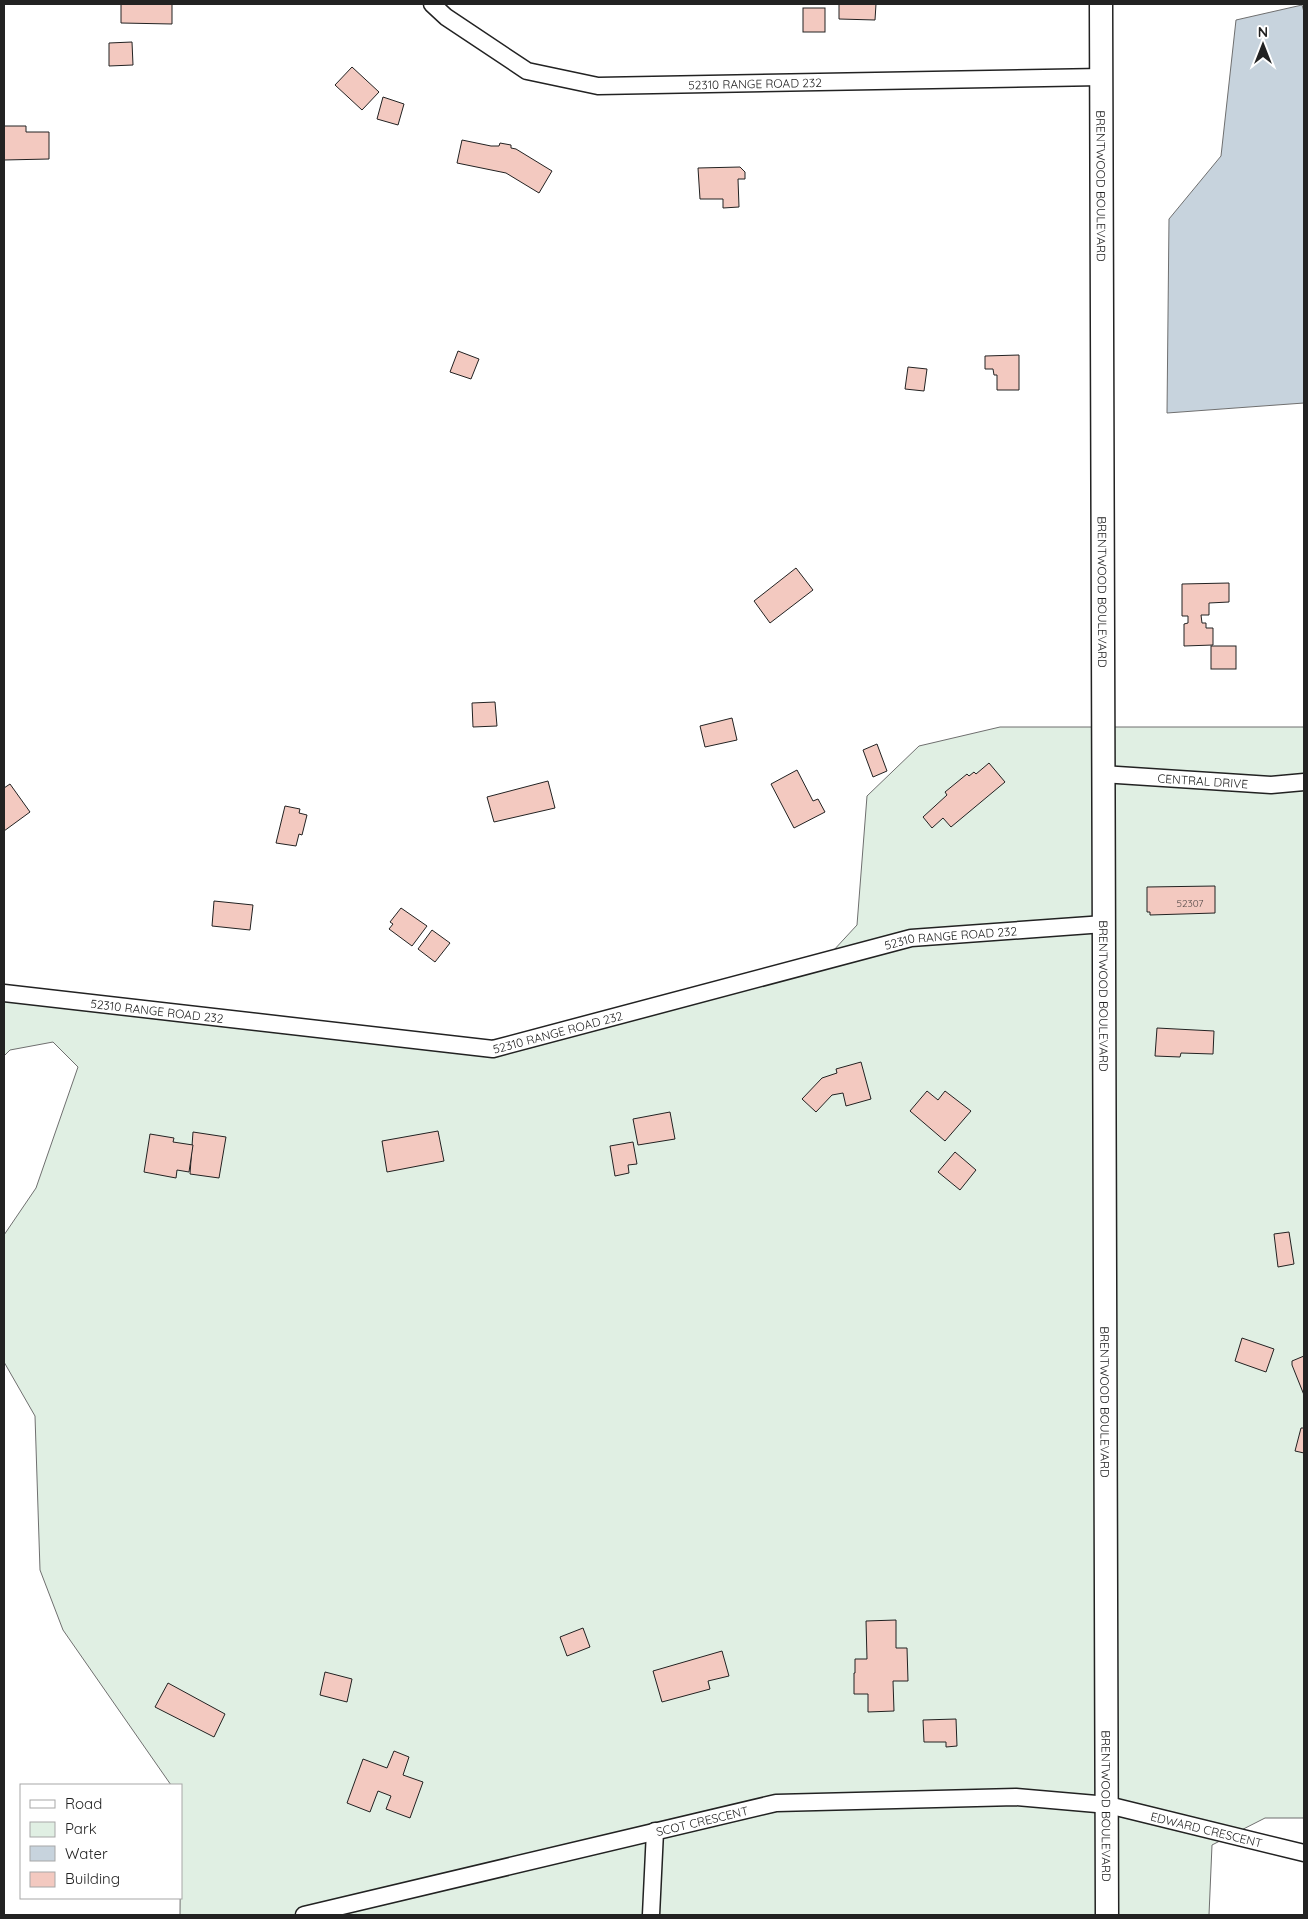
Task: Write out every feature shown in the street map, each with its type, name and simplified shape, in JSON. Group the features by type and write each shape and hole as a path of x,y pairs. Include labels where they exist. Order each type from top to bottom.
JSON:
{"street":[{"name":"52310 RANGE ROAD 232","path":"432,4 446,17 527,72 598,86 1101,78"},
{"name":"BRENTWOOD BOULEVARD","path":"1101,4 1107,1915"},
{"name":"CENTRAL DRIVE","path":"1102,774 1271,785 1304,782"},
{"name":"52310 RANGE ROAD 232","path":"4,993 493,1049 911,938 1104,924"},
{"name":"SCOT CRESCENT","path":"304,1915 776,1803 1016,1797 1108,1805"},
{"name":"EDWARD CRESCENT","path":"1108,1805 1304,1853"},
{"path":"651,1915 655,1831"}],"green space":[{"path":"1000,727 1304,727 1304,1818 1265,1818 1212,1845 1209,1915 180,1915 180,1899 182,1899 182,1784 170,1784 63,1630 40,1570 35,1416 4,1362 4,1235 36,1188 78,1067 53,1042 10,1050 4,1056 4,996 530,1048 820,965 857,925 867,796 919,746"}],"water":[{"path":"1302,5 1304,12 1304,403 1167,413 1169,219 1221,156 1236,20"}],"building":[{"path":"121,4 172,4 172,24 121,23"},
{"path":"839,4 876,4 875,20 839,19"},
{"path":"803,8 825,8 825,32 803,32"},
{"path":"132,42 133,65 109,66 109,43"},
{"path":"352,67 379,92 362,110 335,85"},
{"path":"383,97 404,104 398,125 377,119"},
{"path":"4,126 26,126 26,132 49,132 49,159 4,160"},
{"path":"462,140 491,146 499,146 500,143 511,145 511,148 516,149 552,171 539,193 506,173 457,163"},
{"path":"740,167 745,172 745,179 738,179 739,207 723,208 723,199 700,199 698,168"},
{"path":"458,351 479,359 471,379 450,372"},
{"path":"1019,355 1019,390 997,390 997,375 994,375 993,369 985,369 985,356"},
{"path":"908,367 927,369 924,391 905,389"},
{"path":"796,568 813,590 770,623 754,601"},
{"path":"1229,583 1229,602 1209,603 1209,615 1201,615 1202,623 1206,623 1206,628 1213,628 1213,645 1184,646 1184,624 1188,623 1188,616 1182,616 1182,584"},
{"path":"1211,646 1236,646 1236,669 1211,669"},
{"path":"495,702 497,726 473,727 472,703"},
{"path":"732,718 737,740 705,747 700,726"},
{"path":"877,744 887,771 873,777 863,750"},
{"path":"989,763 1005,782 951,827 943,818 932,828 923,817 947,795 945,792 967,774 969,776 974,772 976,774"},
{"path":"797,770 813,801 818,799 825,812 794,828 771,784"},
{"path":"548,781 555,808 494,822 487,797"},
{"path":"10,784 30,812 4,831 4,788"},
{"path":"285,806 300,809 299,813 307,815 302,835 299,834 296,846 276,843"},
{"path":"1215,886 1215,913 1150,915 1150,912 1147,912 1147,887"},
{"path":"214,901 253,905 250,930 212,926"},
{"path":"401,908 427,926 412,946 389,929 393,924 390,922"},
{"path":"432,930 450,943 435,962 418,949"},
{"path":"1157,1028 1214,1031 1213,1054 1181,1053 1180,1057 1155,1056"},
{"path":"861,1062 871,1099 846,1106 843,1093 832,1095 816,1112 802,1099 822,1078 837,1073 836,1069"},
{"path":"927,1091 938,1100 945,1091 971,1111 945,1141 910,1111"},
{"path":"670,1112 675,1139 638,1145 633,1119"},
{"path":"438,1131 444,1161 387,1172 382,1141"},
{"path":"193,1132 226,1137 219,1178 190,1174"},
{"path":"150,1134 174,1138 173,1142 193,1145 189,1172 177,1170 176,1178 144,1172"},
{"path":"633,1142 637,1164 628,1165 629,1173 615,1176 610,1146"},
{"path":"955,1152 976,1170 960,1190 938,1172"},
{"path":"1289,1232 1294,1264 1278,1267 1274,1234"},
{"path":"1242,1338 1274,1349 1266,1372 1235,1361"},
{"path":"1304,1356 1304,1395 1292,1361"},
{"path":"1301,1428 1304,1428 1304,1453 1295,1451"},
{"path":"896,1620 896,1648 907,1648 908,1681 893,1681 894,1711 868,1712 868,1694 854,1694 855,1659 867,1659 866,1621"},
{"path":"583,1628 590,1647 567,1656 560,1637"},
{"path":"722,1651 729,1676 708,1681 710,1689 662,1702 653,1671"},
{"path":"325,1672 352,1679 347,1702 320,1695"},
{"path":"168,1683 225,1714 214,1737 155,1707"},
{"path":"956,1719 957,1746 946,1747 946,1742 924,1742 923,1720"},
{"path":"394,1751 409,1757 403,1775 423,1782 410,1818 386,1809 391,1796 378,1791 370,1812 347,1803 363,1759 387,1768"}]}
